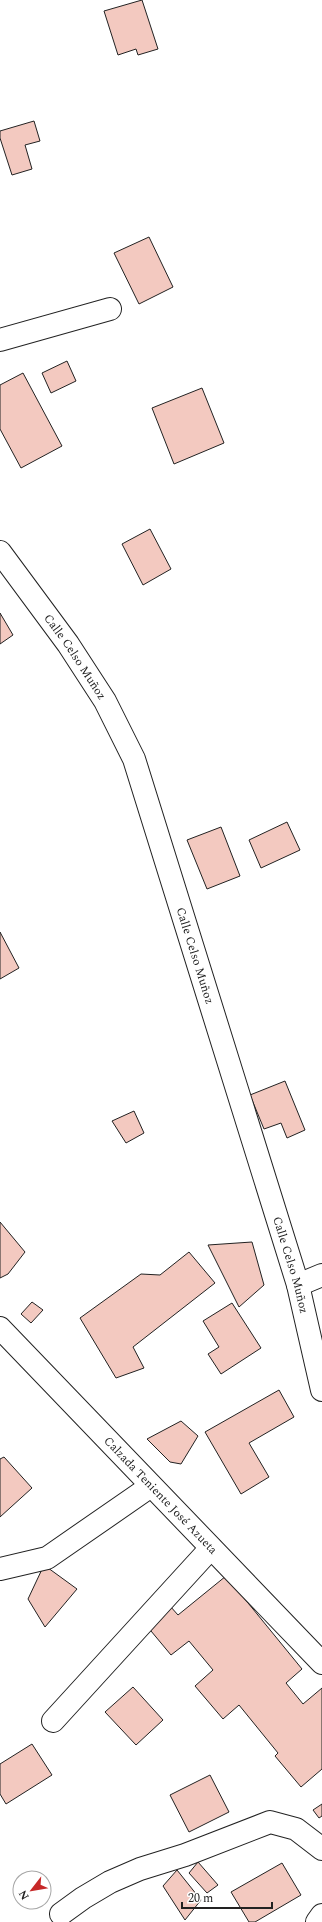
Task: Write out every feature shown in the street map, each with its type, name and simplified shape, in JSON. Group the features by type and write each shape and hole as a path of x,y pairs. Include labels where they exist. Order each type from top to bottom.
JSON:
{"street":[{"path":"0,340 110,309"},
{"name":"Calle Celso Muñoz","path":"0,552 72,650 105,701 134,759 298,1286 322,1390"},
{"path":"298,1286 322,1275"},
{"name":"Calzada Teniente José Azueta","path":"0,1328 322,1663"},
{"path":"0,1569 47,1558 151,1486"},
{"path":"53,1721 211,1548"},
{"path":"61,1914 83,1898 110,1882 270,1822 296,1830 322,1848"},
{"path":"317,1922 322,1915"}],"building":[{"path":"142,0 158,49 138,55 136,49 118,55 104,11"},
{"path":"34,121 40,141 25,145 32,169 12,175 0,138 0,131"},
{"path":"149,237 173,287 139,304 114,253"},
{"path":"67,361 76,381 51,393 42,373"},
{"path":"23,373 62,446 21,468 0,429 0,385"},
{"path":"202,388 224,443 174,464 152,408"},
{"path":"150,529 171,569 143,585 122,544"},
{"path":"0,613 13,635 0,644"},
{"path":"287,822 300,850 261,868 249,840"},
{"path":"221,827 240,876 207,889 187,840"},
{"path":"0,932 19,968 0,979"},
{"path":"285,1081 305,1130 287,1138 281,1123 264,1129 250,1095"},
{"path":"134,1111 144,1133 126,1143 112,1121"},
{"path":"0,1222 25,1252 8,1274 0,1278"},
{"path":"252,1242 264,1285 239,1307 208,1245"},
{"path":"189,1252 215,1283 133,1347 144,1368 116,1378 80,1318 141,1274 160,1275"},
{"path":"32,1302 43,1310 31,1323 21,1314"},
{"path":"232,1303 261,1348 221,1374 208,1354 219,1347 203,1321"},
{"path":"279,1390 294,1417 249,1443 269,1477 241,1494 205,1432"},
{"path":"181,1421 198,1436 181,1464 170,1462 147,1439"},
{"path":"4,1457 32,1488 0,1517 0,1459"},
{"path":"44,1565 77,1589 45,1627 28,1599"},
{"path":"226,1576 302,1669 286,1683 303,1704 322,1688 322,1769 301,1787 275,1756 278,1753 239,1705 223,1719 195,1686 213,1670 189,1641 171,1655 146,1625 170,1606 178,1615"},
{"path":"133,1687 163,1720 136,1745 105,1712"},
{"path":"32,1744 52,1775 6,1804 0,1794 0,1764"},
{"path":"210,1775 229,1812 189,1832 170,1795"},
{"path":"322,1804 322,1816 319,1818 313,1810"},
{"path":"198,1862 218,1885 207,1893 189,1873"},
{"path":"282,1863 301,1895 255,1922 249,1922 231,1892"},
{"path":"177,1870 201,1900 185,1920 163,1886"}]}
